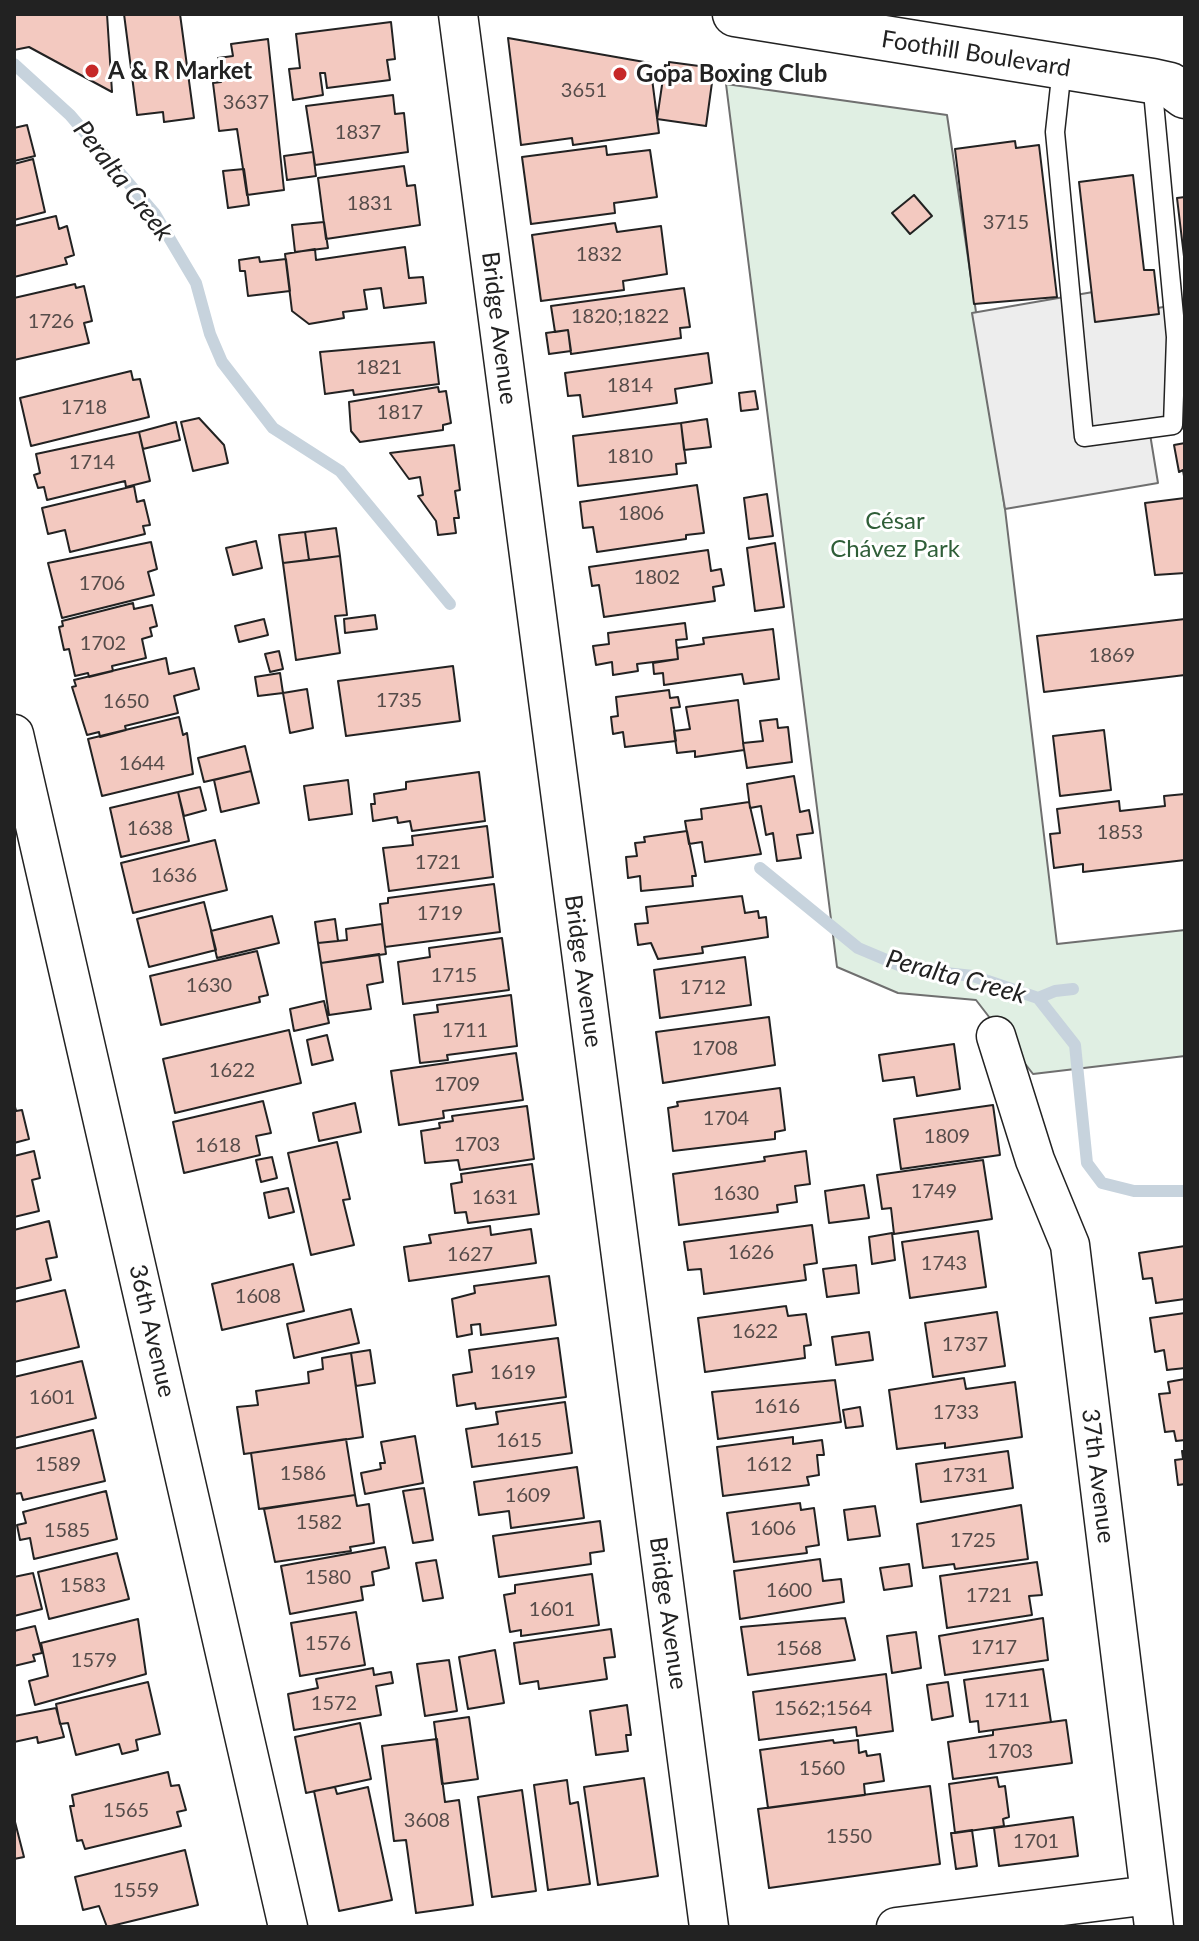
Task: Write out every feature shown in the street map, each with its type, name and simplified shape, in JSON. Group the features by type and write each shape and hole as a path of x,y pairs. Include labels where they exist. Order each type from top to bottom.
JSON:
{"main road":[{"name":"Foothill Boulevard","path":"735,14 1173,85"}],"street":[{"name":"Bridge Avenue","path":"458,14 709,1927"},
{"name":"36th Avenue","path":"14,734 288,1927"},
{"name":"37th Avenue","path":"996,1036 1035,1160 1070,1245 1152,1911"},
{"path":"896,1927 1152,1911"}],"lane":[{"path":"1062,68 1056,125 1084,437 1173,425 1176,337 1158,145 1173,85"}],"green space":[{"name":"César Chávez Park","path":"726,84 947,115 1005,509 1057,944 1185,930 1185,1056 1033,1074 976,1000 898,993 837,967"}],"shaded area":[{"path":"1093,292 1098,319 1185,303 1185,428 1150,434 1158,483 1005,509 972,313"}],"building":[{"name":"A & R Market","path":"14,14 107,14 112,92 29,47 14,50"},
{"path":"124,14 180,14 194,118 164,122 163,112 137,115"},
{"path":"391,22 395,59 387,60 390,80 327,88 325,73 320,73 323,95 293,100 289,69 300,68 296,34"},
{"path":"508,38 650,63 659,133 573,145 572,138 521,145"},
{"path":"268,39 284,190 247,195 237,129 219,131 213,83 221,82 218,58 233,56 231,44"},
{"path":"669,62 714,68 706,126 657,119 665,65 669,66"},
{"path":"393,95 395,114 404,113 408,152 315,165 306,106"},
{"path":"27,125 35,156 14,161 14,128"},
{"path":"1015,141 1016,148 1039,145 1057,297 974,304 955,149"},
{"path":"606,146 607,155 650,150 657,197 614,203 615,213 531,224 522,157"},
{"path":"313,152 316,176 287,180 284,156"},
{"path":"33,159 45,212 14,220 14,164"},
{"path":"404,166 407,186 415,185 420,225 326,239 318,178"},
{"path":"244,169 249,205 228,208 223,171"},
{"path":"1133,175 1144,270 1154,270 1159,314 1095,322 1079,182"},
{"path":"914,195 932,216 910,234 892,213"},
{"path":"1185,197 1185,265 1177,198"},
{"path":"56,216 59,229 67,226 74,255 65,258 67,264 14,277 14,226"},
{"path":"324,222 328,248 295,252 292,225"},
{"path":"615,223 617,232 661,226 667,274 623,281 624,290 541,301 532,235"},
{"path":"405,247 409,278 423,277 426,303 384,308 381,288 364,290 367,309 343,312 344,318 309,324 292,311 285,254 315,249 316,260"},
{"path":"259,257 260,262 286,259 290,291 248,296 245,271 240,271 239,260"},
{"path":"75,284 76,288 84,286 92,321 84,323 89,343 14,360 14,298"},
{"path":"684,288 690,327 680,328 681,338 571,354 568,330 555,332 551,306"},
{"path":"568,330 571,351 549,354 546,333"},
{"path":"434,342 439,384 354,395 353,390 325,394 320,352"},
{"path":"708,353 712,383 675,389 677,403 583,417 580,395 568,396 565,373"},
{"path":"131,371 133,380 140,379 149,417 31,446 20,398"},
{"path":"438,387 439,392 446,391 451,423 443,425 443,430 360,442 351,431 349,402"},
{"path":"755,391 758,409 741,411 739,393"},
{"path":"199,418 224,445 228,463 193,471 181,422"},
{"path":"707,419 711,447 684,450 681,423"},
{"path":"176,422 180,440 143,449 139,432"},
{"path":"681,423 686,463 676,464 677,474 578,486 573,436"},
{"path":"139,432 150,481 126,487 125,481 47,500 44,487 38,488 34,475 40,473 36,454"},
{"path":"1185,443 1185,482 1183,470 1179,472 1174,445"},
{"path":"454,445 460,490 455,491 459,518 454,518 456,533 438,535 436,521 418,496 423,495 420,477 409,479 390,453"},
{"path":"697,485 704,533 686,535 686,539 597,552 593,527 583,528 580,502"},
{"path":"134,486 137,502 144,500 150,525 143,526 145,534 70,552 65,530 48,534 42,508"},
{"path":"767,494 773,536 749,539 744,498"},
{"path":"1185,498 1185,573 1155,575 1145,503"},
{"path":"336,528 340,556 309,560 305,532"},
{"path":"305,532 309,560 283,563 279,535"},
{"path":"256,541 262,568 233,575 226,548"},
{"path":"151,542 157,569 148,572 154,595 62,618 48,563"},
{"path":"775,543 784,607 755,611 747,548"},
{"path":"708,550 711,571 721,569 724,585 713,587 715,601 604,617 599,585 592,586 589,567"},
{"path":"340,556 347,615 335,616 340,653 296,660 283,563"},
{"path":"133,603 134,609 152,605 157,626 150,628 152,636 142,639 146,658 112,666 113,671 89,677 88,673 75,676 69,649 64,650 59,627 63,626 62,621"},
{"path":"375,615 377,629 345,633 344,619"},
{"path":"264,619 268,635 239,642 235,626"},
{"path":"1185,619 1185,675 1044,692 1037,636"},
{"path":"685,623 687,639 676,640 678,659 637,664 638,671 613,675 612,662 596,665 593,646 609,644 608,633"},
{"path":"773,629 779,679 744,684 742,674 664,685 663,673 654,674 653,663 678,659 677,648 704,644 703,638"},
{"path":"279,651 283,669 270,672 265,654"},
{"path":"166,658 169,674 194,668 199,689 174,696 178,713 125,726 126,730 100,737 99,732 87,735 72,687 76,686 74,680"},
{"path":"453,666 460,721 346,736 338,681"},
{"path":"280,673 283,693 258,696 255,677"},
{"path":"307,689 313,728 290,733 283,693"},
{"path":"669,690 670,698 678,697 680,707 671,708 676,741 625,747 623,732 613,734 611,717 618,716 616,697"},
{"path":"738,700 744,750 695,757 695,751 677,753 674,731 690,729 686,707"},
{"path":"179,717 183,735 187,733 193,774 102,796 88,739"},
{"path":"777,719 778,728 788,727 792,762 747,768 743,743 763,741 760,721"},
{"path":"1104,730 1111,790 1060,796 1053,736"},
{"path":"245,746 251,771 204,782 198,758"},
{"path":"251,771 259,803 221,812 214,780"},
{"path":"479,772 485,821 412,831 410,821 398,823 397,817 373,821 371,804 375,804 374,794 406,789 406,782"},
{"path":"794,776 800,812 809,810 813,833 797,835 801,858 777,861 773,833 766,835 761,806 750,808 747,784"},
{"path":"348,780 352,814 309,820 304,786"},
{"path":"200,787 206,810 184,816 178,792"},
{"path":"178,792 189,841 121,857 110,808"},
{"path":"1185,794 1185,860 1083,872 1083,864 1054,868 1050,834 1060,833 1057,809 1119,801 1120,811 1165,806 1164,796"},
{"path":"749,802 761,854 705,862 702,842 689,844 685,821 702,819 701,809"},
{"path":"487,826 493,877 389,891 383,848 413,845 412,836"},
{"path":"687,831 696,876 692,876 693,886 641,891 640,876 628,878 626,857 637,856 635,843 645,842 644,837"},
{"path":"215,840 227,890 133,913 121,863"},
{"path":"494,884 500,932 385,947 380,904 388,903 388,898"},
{"path":"742,896 745,913 758,911 759,918 766,917 768,937 702,947 703,953 658,959 651,943 638,945 635,924 648,923 646,907"},
{"path":"204,902 216,950 149,967 137,919"},
{"path":"272,916 279,943 217,958 211,931"},
{"path":"335,919 338,941 318,943 315,922"},
{"path":"382,924 386,954 321,963 318,943 347,940 346,929"},
{"path":"502,938 509,990 403,1004 398,962 430,957 429,948"},
{"path":"257,951 268,995 259,997 260,1002 161,1025 150,976"},
{"path":"379,954 383,982 367,985 371,1009 329,1015 321,963"},
{"path":"745,957 751,1005 660,1018 654,970"},
{"path":"511,995 517,1046 447,1055 448,1060 420,1063 414,1015 438,1012 437,1005"},
{"path":"324,1001 329,1023 294,1031 290,1009"},
{"path":"769,1017 775,1065 663,1083 656,1032"},
{"path":"289,1030 301,1083 175,1113 163,1059"},
{"path":"327,1035 333,1060 312,1065 307,1040"},
{"path":"954,1044 960,1089 917,1096 914,1077 883,1081 879,1055"},
{"path":"516,1053 523,1100 443,1111 444,1118 399,1125 391,1071"},
{"path":"780,1088 785,1130 775,1132 775,1139 673,1151 668,1108 678,1106 677,1102"},
{"path":"263,1101 271,1133 256,1136 260,1155 184,1173 173,1122"},
{"path":"14,1103 16,1111 22,1110 29,1139 14,1143"},
{"path":"355,1103 361,1132 319,1141 313,1113"},
{"path":"993,1105 1000,1155 901,1169 894,1119"},
{"path":"527,1106 534,1159 460,1170 458,1160 425,1163 421,1131 440,1128 439,1123 453,1121 452,1116"},
{"path":"337,1142 350,1199 343,1200 354,1245 311,1255 288,1153"},
{"path":"34,1151 40,1178 32,1180 39,1211 14,1217 14,1156"},
{"path":"806,1151 810,1184 795,1186 797,1202 777,1205 778,1212 679,1225 673,1174 765,1161 764,1157"},
{"path":"272,1157 277,1178 261,1182 256,1160"},
{"path":"983,1160 992,1219 894,1234 891,1208 882,1209 877,1175"},
{"path":"532,1164 539,1214 468,1223 466,1212 455,1213 451,1184 462,1182 461,1174"},
{"path":"864,1185 869,1218 829,1223 825,1191"},
{"path":"288,1188 294,1212 269,1218 264,1193"},
{"path":"49,1221 57,1257 46,1259 51,1280 14,1289 14,1230"},
{"path":"812,1225 817,1263 804,1265 806,1280 704,1294 701,1269 688,1270 684,1242"},
{"path":"490,1226 491,1235 531,1229 536,1263 409,1281 404,1247 431,1243 429,1235"},
{"path":"978,1231 986,1287 910,1298 902,1242"},
{"path":"892,1233 895,1260 872,1264 869,1237"},
{"path":"1185,1246 1185,1299 1156,1303 1152,1278 1143,1279 1139,1253"},
{"path":"293,1264 304,1311 222,1330 212,1284"},
{"path":"856,1265 859,1293 827,1297 823,1269"},
{"path":"549,1276 556,1325 481,1335 480,1324 471,1325 472,1334 457,1337 452,1299 475,1293 474,1286"},
{"path":"65,1290 79,1347 14,1362 14,1302"},
{"path":"786,1306 788,1316 806,1314 811,1345 804,1346 805,1358 705,1372 698,1318"},
{"path":"351,1309 359,1343 294,1358 287,1324"},
{"path":"997,1312 1005,1366 933,1377 925,1323"},
{"path":"1185,1313 1185,1368 1167,1370 1164,1350 1155,1352 1150,1318"},
{"path":"869,1332 873,1360 836,1365 832,1337"},
{"path":"558,1338 566,1397 476,1409 475,1403 457,1406 453,1375 472,1372 469,1350"},
{"path":"370,1350 375,1383 356,1386 351,1353"},
{"path":"351,1353 363,1437 244,1454 237,1407 258,1405 256,1391 309,1383 308,1372 323,1369 322,1358"},
{"path":"82,1361 96,1418 14,1438 14,1377"},
{"path":"964,1378 966,1389 1015,1382 1022,1437 945,1448 945,1443 897,1449 889,1390"},
{"path":"1185,1379 1185,1440 1176,1441 1174,1431 1165,1432 1159,1394 1170,1393 1168,1382"},
{"path":"835,1380 841,1422 718,1439 712,1392"},
{"path":"565,1402 572,1453 472,1467 466,1429 498,1424 496,1412"},
{"path":"860,1407 863,1426 846,1428 843,1410"},
{"path":"93,1430 105,1481 23,1500 21,1493 14,1494 14,1449"},
{"path":"415,1436 423,1483 365,1494 361,1473 381,1469 380,1463 385,1463 381,1442"},
{"path":"793,1437 793,1444 822,1440 824,1455 817,1455 819,1475 807,1477 809,1485 723,1496 717,1447"},
{"path":"346,1439 355,1495 259,1509 251,1453"},
{"path":"1008,1451 1013,1488 921,1502 916,1464"},
{"path":"1182,1451 1185,1451 1185,1484 1178,1485 1175,1460 1183,1459"},
{"path":"577,1467 584,1518 511,1528 509,1511 479,1515 474,1482"},
{"path":"424,1488 433,1540 413,1543 403,1491"},
{"path":"106,1491 117,1539 34,1559 30,1538 20,1540 17,1525 26,1523 23,1512"},
{"path":"355,1495 357,1506 369,1504 374,1543 350,1547 351,1551 275,1562 264,1509"},
{"path":"800,1503 801,1510 814,1508 819,1545 806,1547 807,1553 734,1562 727,1513"},
{"path":"1021,1505 1028,1559 955,1569 954,1564 923,1568 917,1524"},
{"path":"875,1506 880,1536 848,1540 844,1510"},
{"path":"600,1521 604,1551 590,1553 591,1564 499,1577 493,1536"},
{"path":"385,1547 389,1568 372,1572 374,1585 361,1587 363,1600 290,1614 281,1566"},
{"path":"117,1553 129,1599 49,1619 38,1572"},
{"path":"820,1559 823,1581 841,1579 844,1602 740,1619 734,1571"},
{"path":"436,1560 443,1598 423,1601 416,1563"},
{"path":"1037,1562 1042,1595 1029,1596 1032,1615 947,1628 940,1576"},
{"path":"909,1564 912,1586 884,1590 880,1568"},
{"path":"33,1573 42,1609 14,1616 14,1577"},
{"path":"592,1574 599,1625 521,1636 521,1630 510,1632 504,1595 515,1593 515,1585"},
{"path":"356,1612 365,1665 300,1676 291,1623"},
{"path":"845,1618 855,1660 748,1675 741,1627"},
{"path":"1043,1618 1048,1660 945,1675 939,1636"},
{"path":"138,1619 146,1674 35,1705 29,1681 48,1676 41,1643"},
{"path":"35,1626 42,1653 33,1655 35,1661 14,1666 14,1631"},
{"path":"611,1629 615,1657 604,1658 607,1679 539,1689 538,1681 520,1684 514,1643"},
{"path":"916,1632 921,1668 892,1673 887,1636"},
{"path":"495,1650 504,1703 468,1709 459,1657"},
{"path":"449,1660 457,1711 425,1716 417,1664"},
{"path":"373,1668 374,1675 391,1672 393,1683 376,1686 381,1715 294,1730 288,1694 318,1688 316,1679"},
{"path":"1043,1669 1051,1722 979,1732 978,1721 970,1722 964,1680"},
{"path":"886,1674 893,1731 857,1736 856,1727 759,1740 753,1692"},
{"path":"148,1682 160,1734 136,1740 138,1750 122,1754 119,1744 76,1755 68,1723 60,1724 56,1704"},
{"path":"948,1682 953,1716 932,1720 927,1685"},
{"path":"627,1705 631,1735 626,1735 628,1751 596,1755 590,1711"},
{"path":"56,1708 64,1737 38,1743 37,1737 14,1742 14,1716"},
{"path":"469,1717 478,1779 442,1784 434,1722"},
{"path":"1066,1720 1072,1763 953,1779 948,1742 993,1735 993,1730"},
{"path":"360,1723 371,1779 306,1793 295,1737"},
{"path":"437,1739 445,1802 459,1800 473,1905 416,1913 406,1840 394,1841 382,1746"},
{"path":"833,1740 834,1743 858,1740 859,1753 866,1751 867,1756 880,1754 884,1781 864,1784 865,1795 768,1808 760,1750"},
{"path":"168,1772 171,1786 179,1785 186,1810 177,1812 181,1826 85,1849 82,1840 77,1841 70,1806 74,1806 72,1795"},
{"path":"997,1777 999,1787 1005,1786 1009,1817 1003,1819 1004,1826 955,1833 949,1784"},
{"path":"644,1778 658,1876 598,1885 584,1787"},
{"path":"567,1780 570,1804 578,1802 590,1884 548,1890 534,1785"},
{"path":"930,1786 940,1864 769,1888 758,1809"},
{"path":"335,1787 337,1794 368,1787 392,1900 339,1911 314,1791"},
{"path":"522,1790 536,1891 492,1897 478,1797"},
{"path":"1073,1817 1078,1856 999,1866 994,1828"},
{"path":"14,1818 24,1857 14,1859"},
{"path":"972,1830 977,1866 956,1869 951,1833"},
{"path":"185,1850 198,1905 107,1927 99,1906 83,1910 75,1877"}],"waterway":[{"name":"Peralta Creek","path":"14,64 70,115 155,214 196,283 210,334 222,362 273,428 340,471 450,604"},
{"name":"Peralta Creek","path":"760,868 858,948 908,969 973,976 1038,998 1075,1045 1087,1163 1102,1183 1134,1191 1185,1191"},
{"name":"Peralta Creek","path":"1038,998 1055,991 1073,989"}],"place":[{"name":"A & R Market","path":"92,71"},
{"name":"Gopa Boxing Club","path":"620,74"}]}
